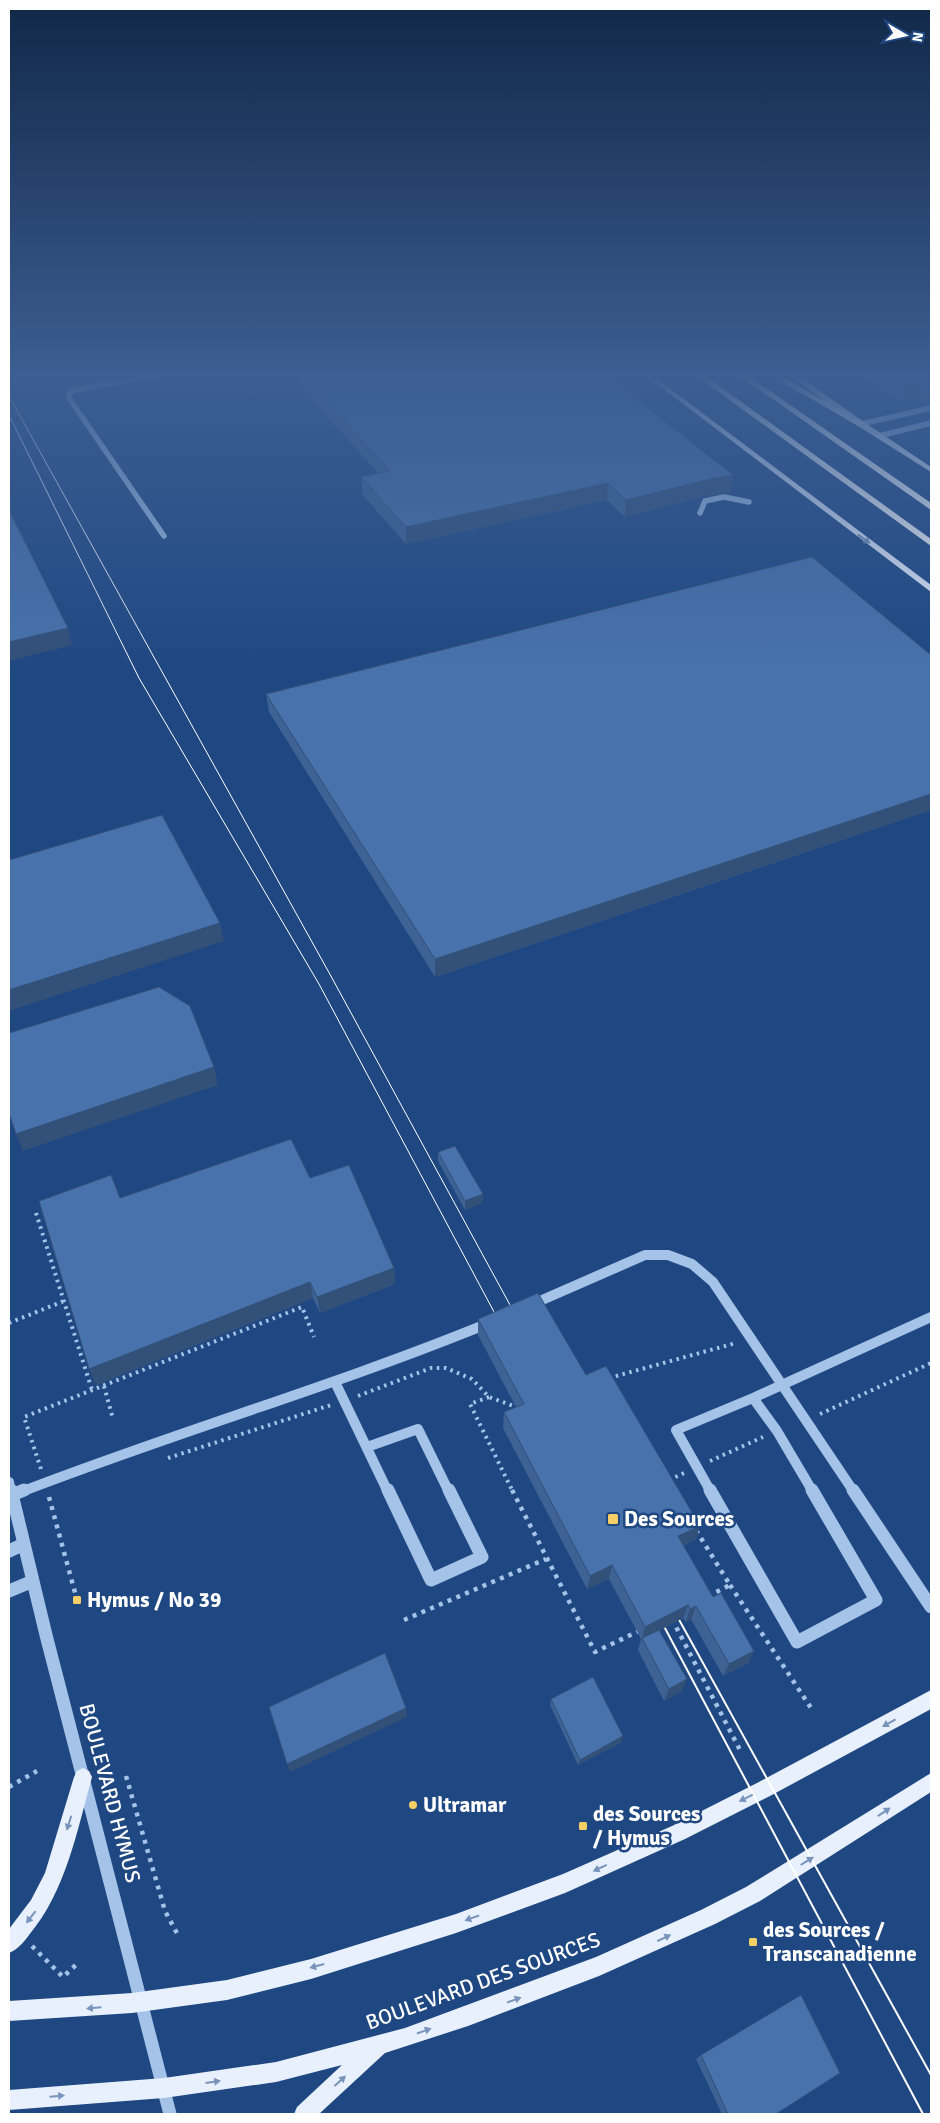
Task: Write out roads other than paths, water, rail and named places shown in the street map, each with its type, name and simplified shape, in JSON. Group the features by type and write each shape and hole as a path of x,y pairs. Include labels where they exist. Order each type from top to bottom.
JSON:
{"highway":[{"path":"832,471 931,543"},
{"path":"880,471 931,507"}],"main road":[{"path":"775,471 931,589"},
{"path":"9,2011 69,2010 142,2003 254,1984 338,1961 444,1928 592,1872 790,1777 931,1699"},
{"path":"9,1943 38,1908 48,1887 84,1777"},
{"name":"BOULEVARD DES SOURCES","path":"9,2100 164,2088 276,2072 380,2045 537,1991 658,1941 753,1894 931,1782"},
{"path":"304,2114 380,2045"}],"street":[{"path":"119,471 164,536"},
{"path":"700,513 705,501 724,497 748,502"},
{"path":"521,1309 645,1255 668,1256 692,1264 713,1282 931,1607"},
{"path":"12,1495 84,1466 423,1351 503,1317"},
{"path":"753,1398 777,1431 876,1600 797,1642 676,1430 781,1386 931,1317"},
{"path":"335,1382 431,1580 482,1557 418,1429 368,1447"},
{"name":"BOULEVARD HYMUS","path":"9,1482 170,2114"},
{"path":"9,1551 24,1544"},
{"path":"9,1591 33,1581"}],"tram line":[{"path":"37,471 139,678 319,984 501,1325"},
{"path":"51,471 332,978 516,1316"},
{"path":"672,1607 931,2075"},
{"path":"658,1615 923,2114"}],"place":[{"name":"Des Sources","path":"613,1519"},
{"name":"Hymus / No 39","path":"77,1600"},
{"name":"Ultramar","path":"413,1805"},
{"name":"des Sources / Hymus","path":"583,1826"},
{"name":"des Sources / Transcanadienne","path":"753,1942"}]}
